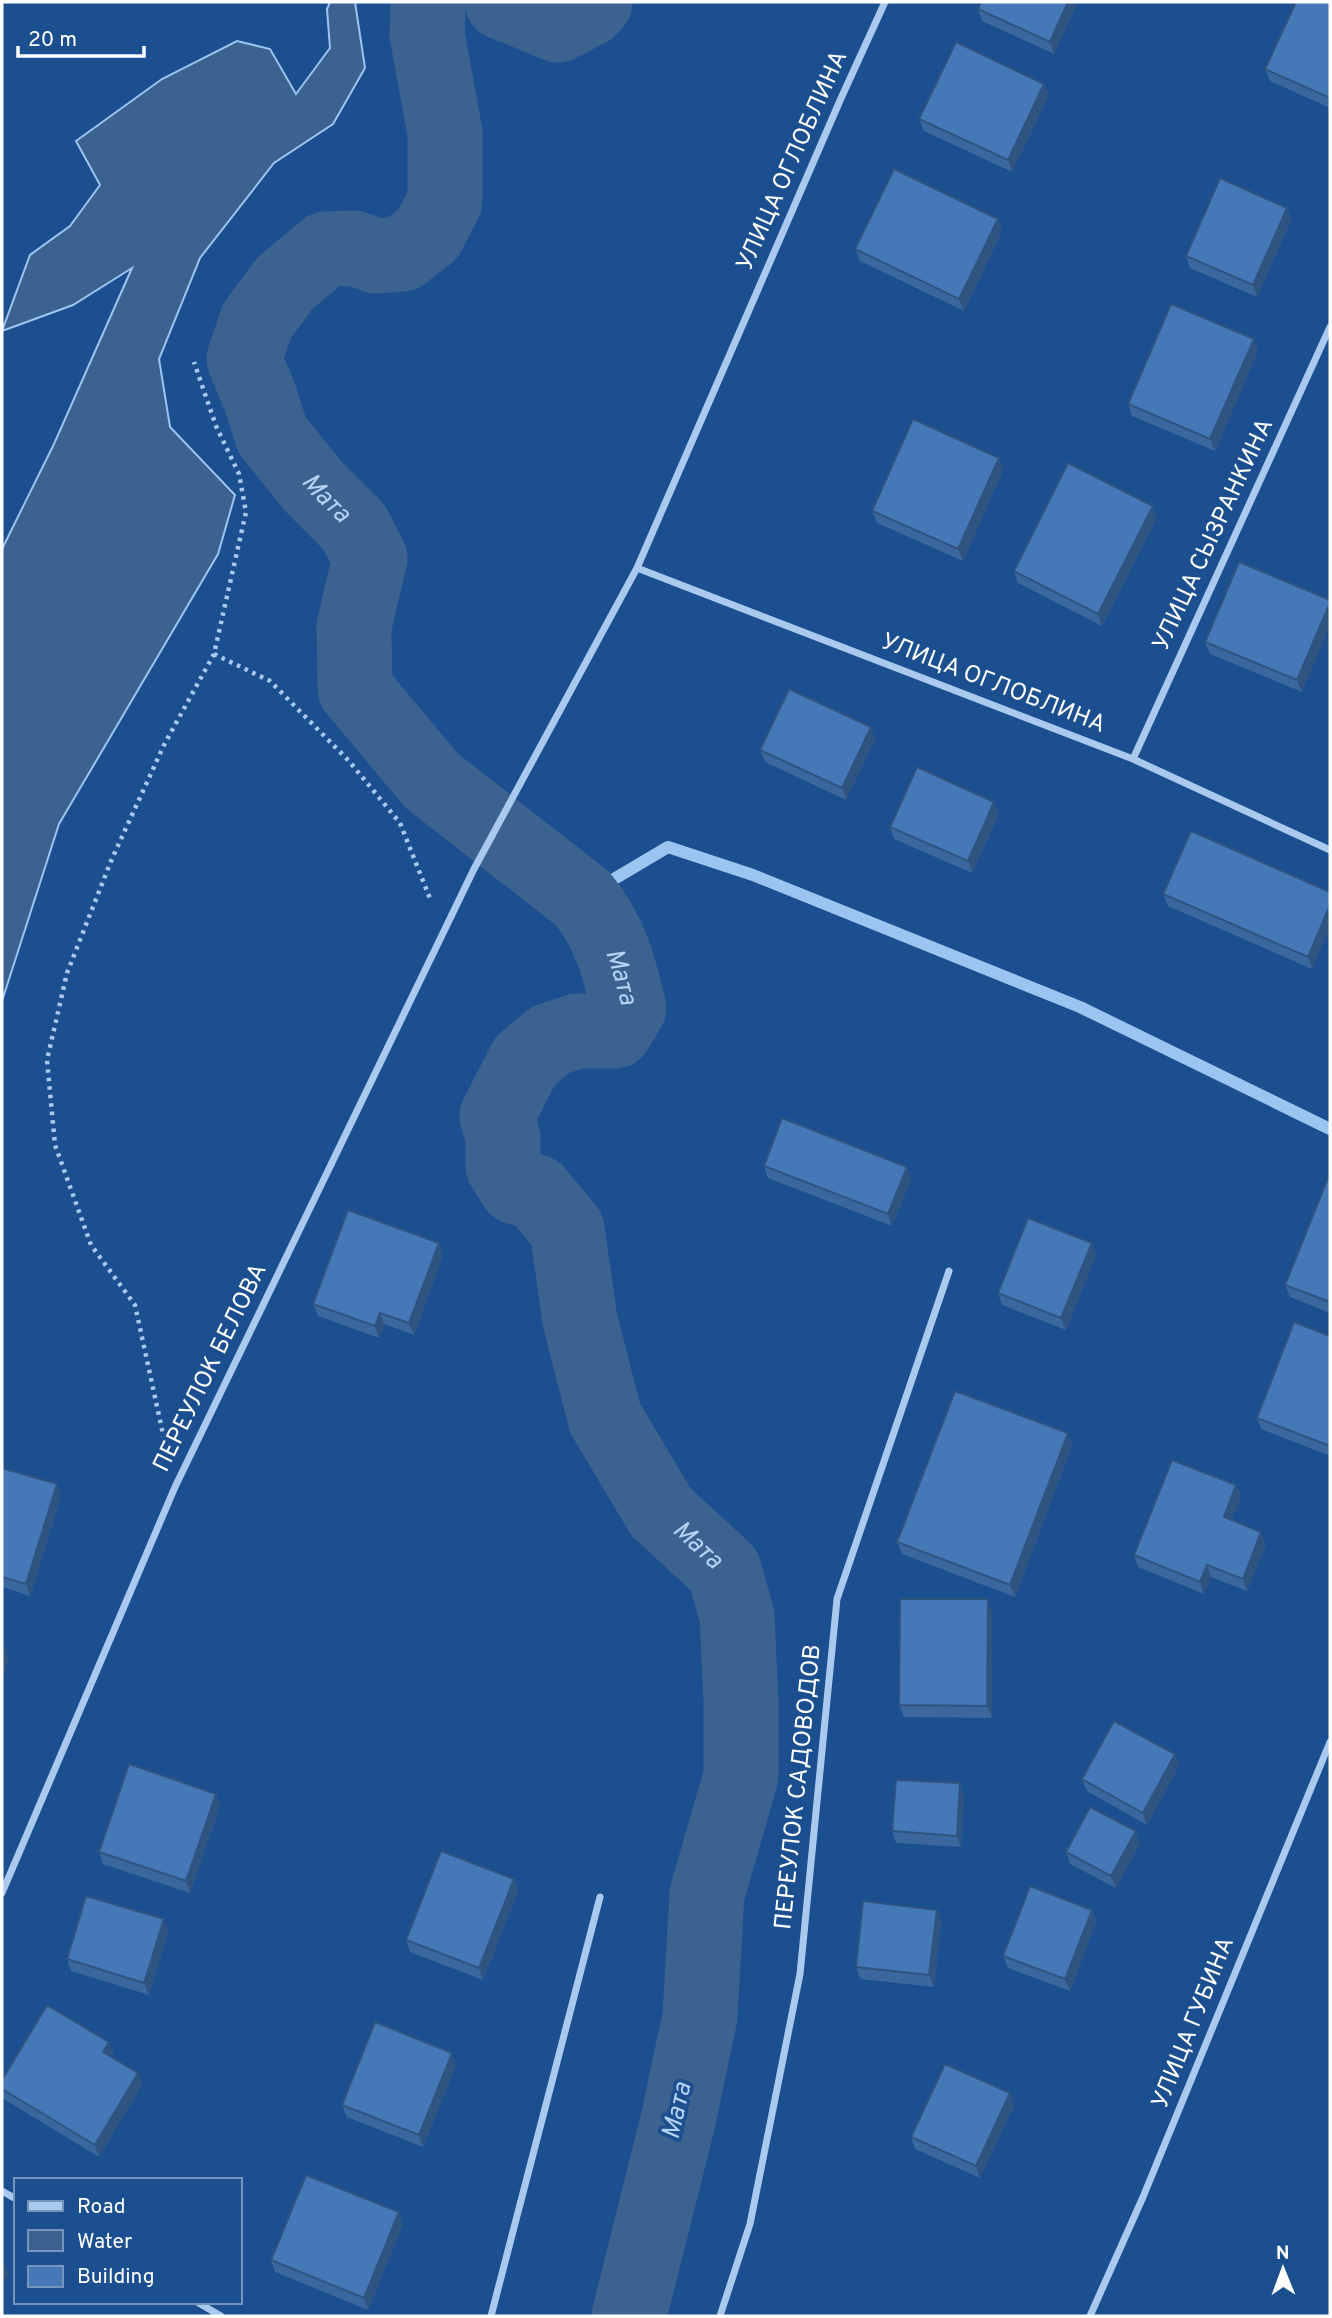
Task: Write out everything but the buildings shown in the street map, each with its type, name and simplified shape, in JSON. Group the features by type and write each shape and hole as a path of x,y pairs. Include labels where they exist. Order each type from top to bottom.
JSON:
{"street":[{"name":"УЛИЦА ОГЛОБЛИНА","path":"474,869 637,568 885,2"},
{"name":"УЛИЦА СЫЗРАНКИНА","path":"1133,759 1330,327"},
{"name":"УЛИЦА ОГЛОБЛИНА","path":"637,568 1133,759 1330,850"},
{"name":"ПЕРЕУЛОК БЕЛОВА","path":"2,1893 175,1487 474,869"},
{"name":"ПЕРЕУЛОК САДОВОДОВ","path":"720,2316 750,2224 800,1974 837,1599 949,1271"},
{"name":"УЛИЦА ГУБИНА","path":"1090,2316 1143,2197 1330,1742"},
{"path":"491,2316 600,1897"},
{"path":"200,2304 221,2316"}],"path":[{"path":"175,1487 135,1305 91,1244 55,1144 47,1060 67,974 111,861 164,745 214,654 246,512 239,474 216,426 194,362"},
{"path":"214,654 270,681 349,761 400,824 444,931"}],"water":[{"path":"330,2 355,2 365,68 333,124 274,163 200,258 159,359 170,427 235,495 218,554 59,824 2,1001 2,549 54,444 132,268 73,305 2,331 30,255 70,226 100,185 76,141 162,79 237,41 270,49 296,94 330,48 327,9"}],"waterway":[{"name":"Мата","path":"428,2 427,34 445,133 445,201 428,234 402,254 376,256 354,248 326,249 285,283 257,321 244,359 272,435 314,487 354,527 370,558 354,626 355,689 432,781 582,898 607,936 629,1008 615,1031 577,1031 550,1040 525,1061 497,1116 503,1138 503,1166 516,1187 536,1192 567,1229 580,1320 605,1418 661,1512 724,1570 737,1616 741,1776 707,1894 700,2017 677,2125 629,2316"},
{"name":"Мата","path":"502,2 558,25 589,9 595,2"},
{"path":"582,898 668,847 753,875 1080,1007 1330,1129"}]}
